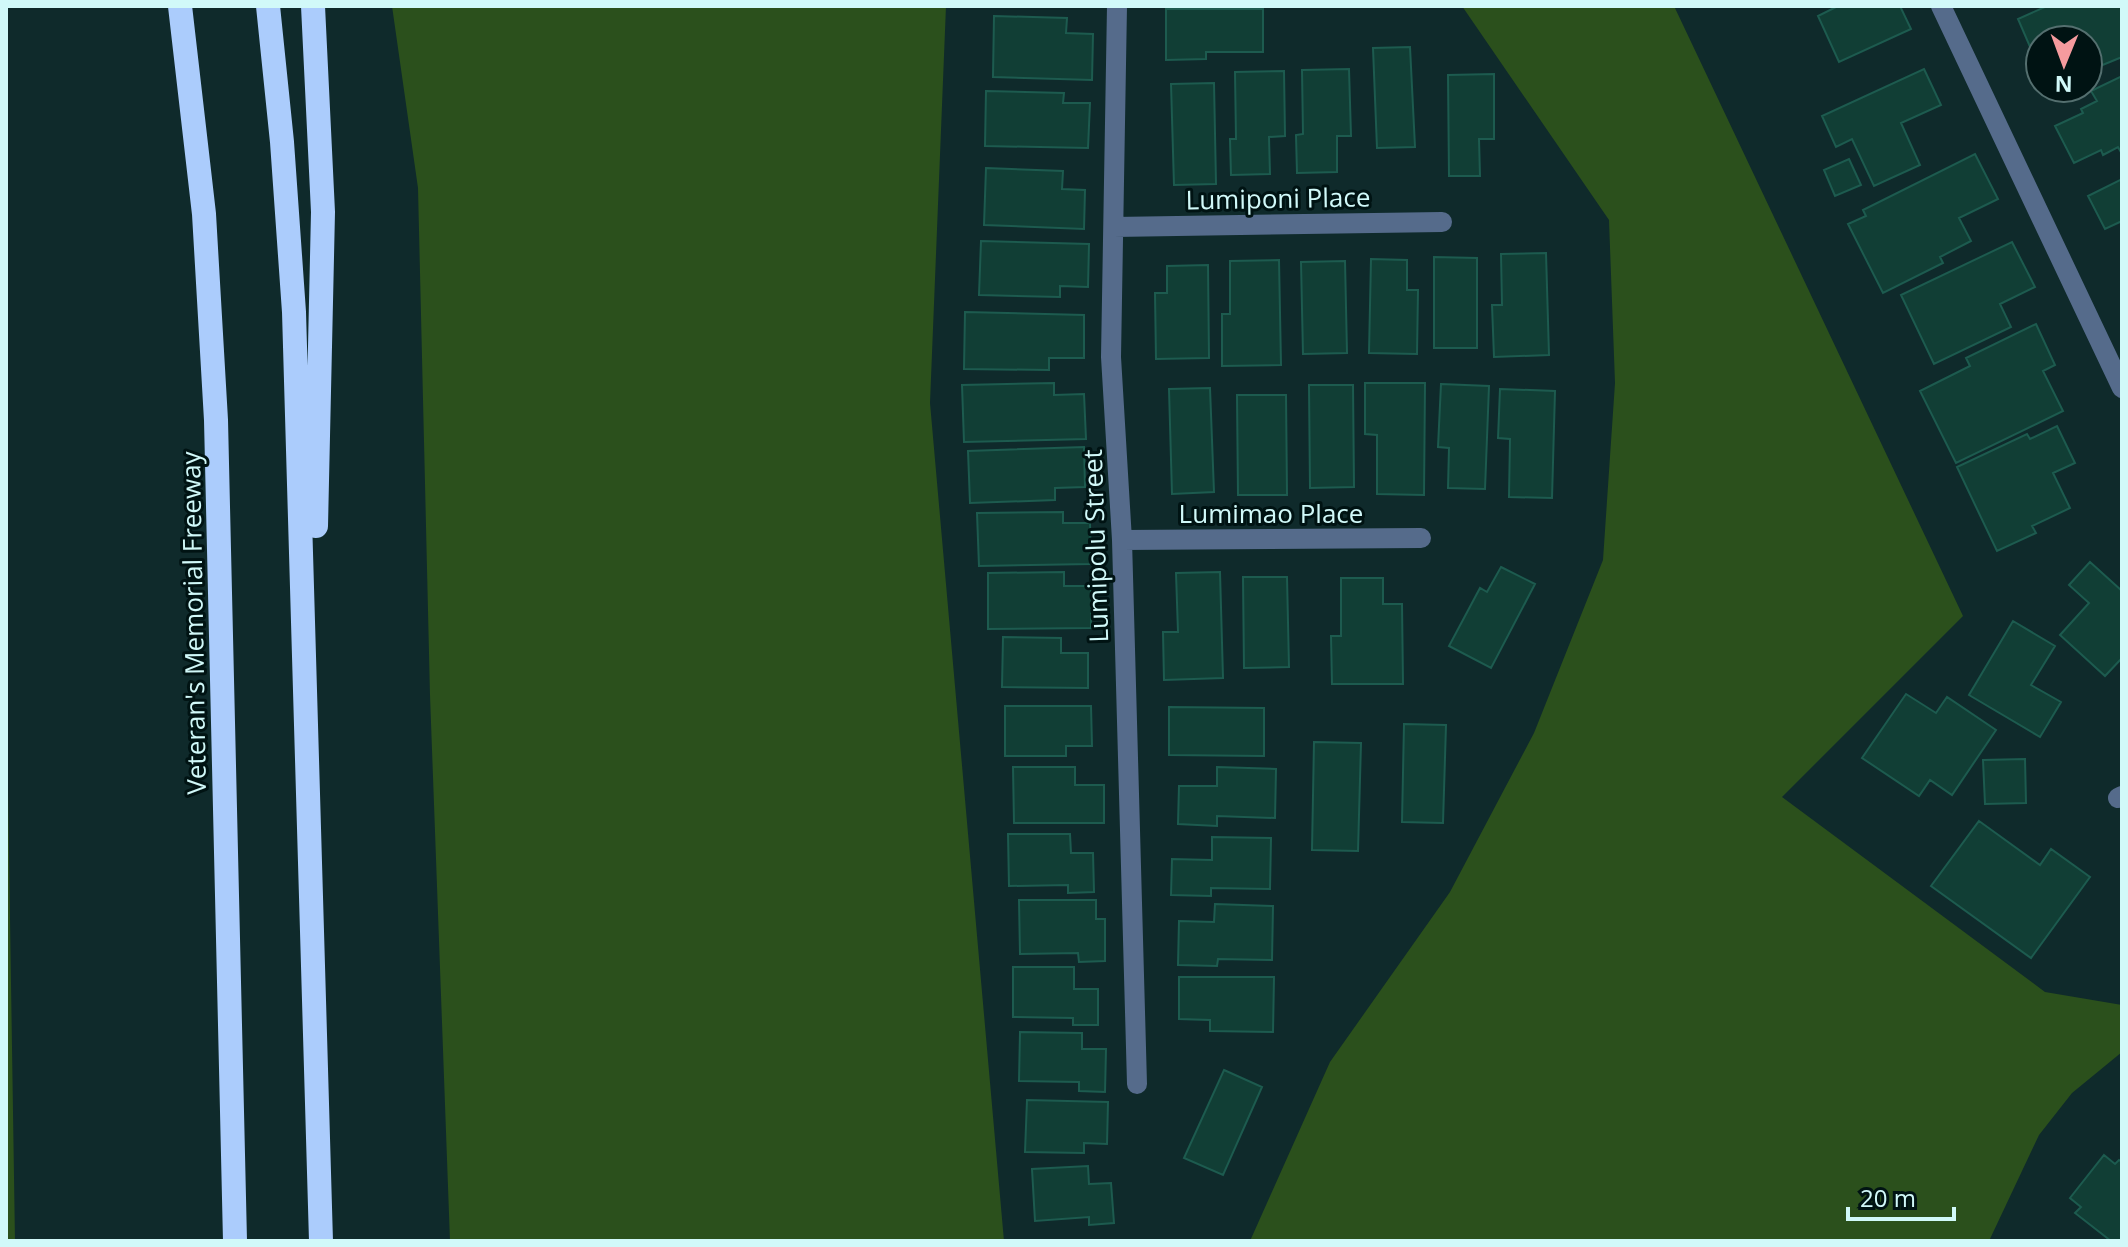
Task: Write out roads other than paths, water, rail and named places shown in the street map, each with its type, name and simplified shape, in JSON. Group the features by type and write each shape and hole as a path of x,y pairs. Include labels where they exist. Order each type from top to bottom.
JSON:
{"highway":[{"name":"Veteran's Memorial Freeway","path":"180,6 204,214 216,420 235,1241"},
{"path":"268,6 282,142 294,312 321,1241"},
{"path":"309,800 323,212 313,6"}],"street":[{"name":"Lumipolu Street","path":"1117,6 1111,357 1122,540 1137,1084"},
{"path":"1941,6 2122,388"},
{"name":"Lumiponi Place","path":"1114,227 1442,222"},
{"name":"Lumimao Place","path":"1122,540 1421,538"}]}
